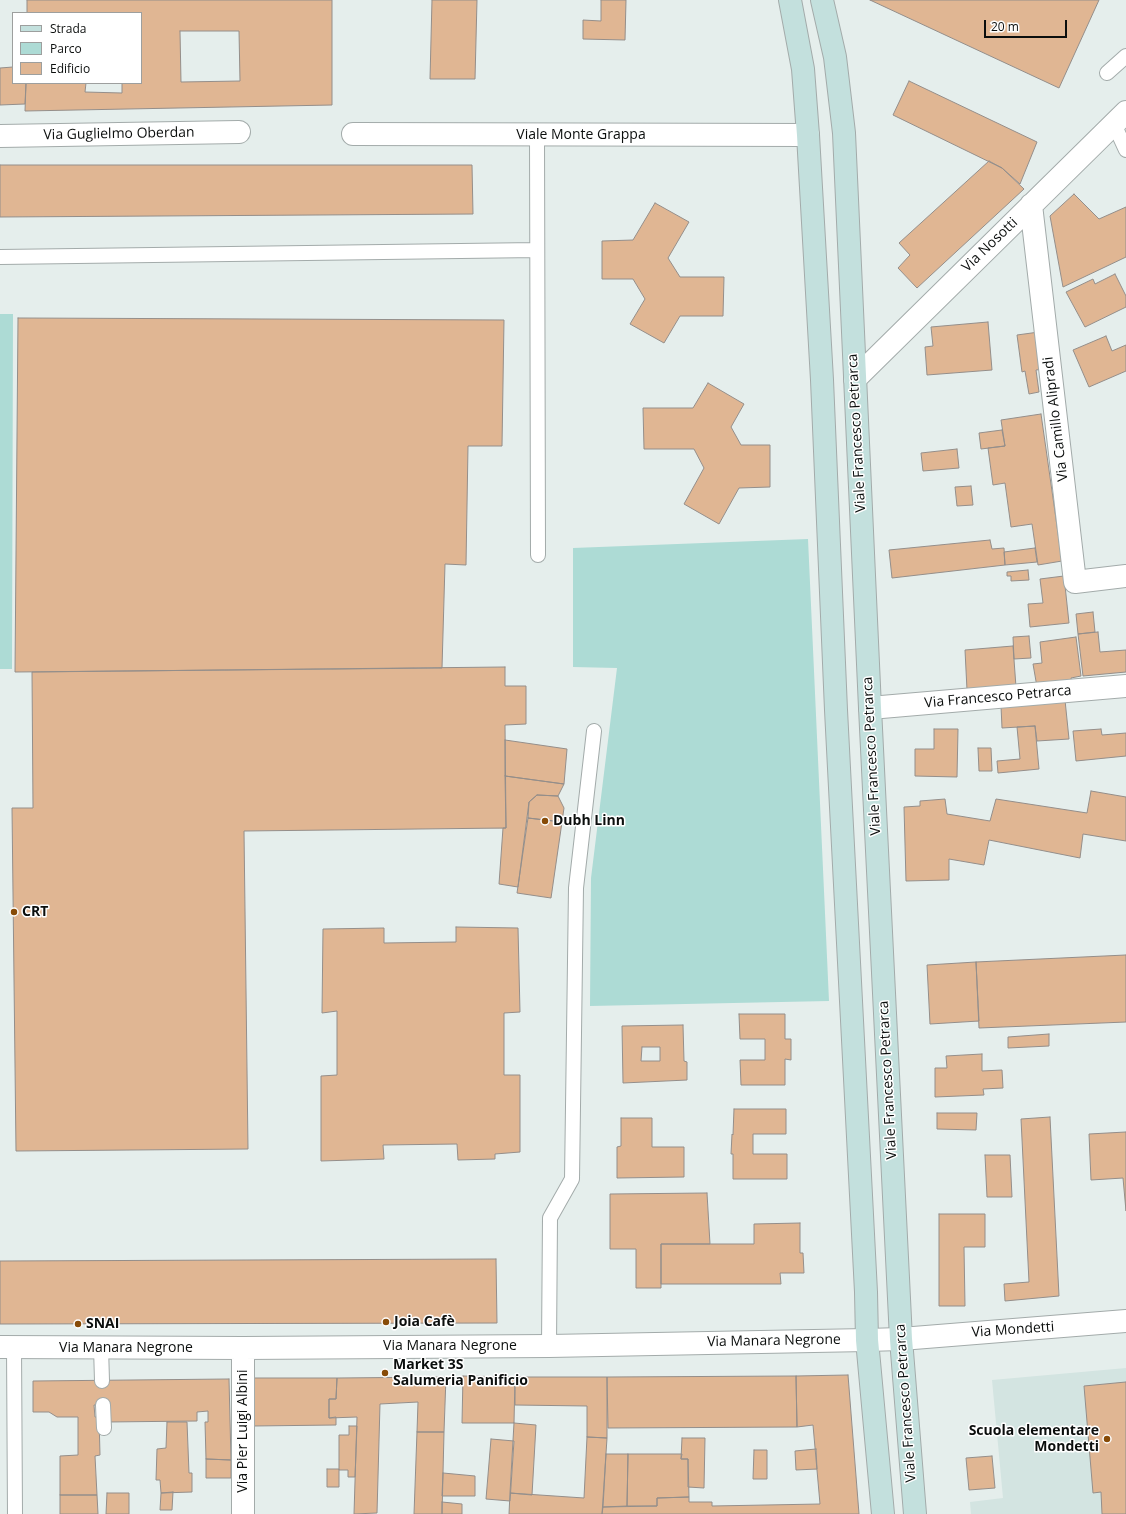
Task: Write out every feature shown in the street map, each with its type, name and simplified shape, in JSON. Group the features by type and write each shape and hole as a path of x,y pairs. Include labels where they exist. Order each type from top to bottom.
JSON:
{"main road":[{"path":"790,0 803,69 808,135 822,380 836,702 866,1292 867,1340 883,1514"},
{"name":"Viale Francesco Petrarca","path":"822,0 834,57 844,133 901,1339 915,1514"}],"street":[{"name":"Via Nosotti","path":"855,379 1120,118"},
{"name":"Via Guglielmo Oberdan","path":"0,136 239,132"},
{"name":"Viale Monte Grappa","path":"353,134 808,135"},
{"name":"Via Camillo Alipradi","path":"1031,206 1076,582 1126,576"},
{"name":"Via Francesco Petrarca","path":"870,708 1126,686"},
{"name":"Via Mondetti","path":"901,1339 1126,1321"},
{"name":"Via Manara Negrone","path":"7,1347 243,1348 549,1346 901,1339"},
{"name":"Via Pier Luigi Albini","path":"243,1348 243,1514"}],"lane":[{"path":"1107,73 1126,56"},
{"path":"1120,118 1126,150"},
{"path":"537,135 538,555"},
{"path":"0,257 537,250"},
{"path":"549,1346 550,1218 572,1179 576,888 594,730"},
{"path":"7,1347 15,1514"},
{"path":"101,1348 102,1381"},
{"path":"103,1405 104,1428"}],"shaded area":[{"path":"1126,1368 1126,1514 971,1514 970,1502 1003,1498 992,1380"}],"green space":[{"path":"0,314 13,314 12,669 0,669"},
{"path":"808,539 829,1001 590,1006 591,878 617,668 573,667 573,548"}],"building":[{"path":"27,0 332,0 332,105 25,111 26,84 142,84 142,12 27,12"},
{"path":"432,0 477,0 475,79 430,79"},
{"path":"601,0 626,0 625,40 583,39 583,20 601,21"},
{"path":"870,0 1099,0 1059,88"},
{"path":"180,31 239,31 240,81 181,82"},
{"path":"12,67 12,84 26,84 25,104 0,105 0,68"},
{"path":"909,81 1037,142 1020,184 1002,168 893,115"},
{"path":"86,84 122,84 122,93 85,92"},
{"path":"989,161 1002,168 1024,189 917,288 898,268 910,255 899,243"},
{"path":"0,165 472,165 473,214 0,217"},
{"path":"1074,194 1099,219 1126,207 1126,257 1063,287 1050,216"},
{"path":"655,203 689,222 668,258 680,277 724,277 723,316 680,316 664,343 630,324 645,299 633,279 602,279 602,241 633,240"},
{"path":"1115,274 1126,296 1126,307 1085,327 1066,292 1093,279 1095,284"},
{"path":"18,318 504,320 502,446 468,446 466,565 445,564 442,668 15,672"},
{"path":"988,322 992,370 927,375 925,347 933,346 931,327"},
{"path":"1039,332 1044,369 1036,370 1039,392 1029,394 1025,371 1022,372 1017,335"},
{"path":"1106,336 1112,351 1126,345 1126,371 1089,387 1073,350"},
{"path":"708,383 744,404 731,427 741,445 770,445 770,487 739,488 719,524 684,504 704,468 694,449 644,449 643,408 693,408"},
{"path":"1041,414 1062,561 1038,565 1032,524 1011,527 1005,483 993,485 988,448 1005,446 1001,420"},
{"path":"1002,430 1005,446 981,449 979,433"},
{"path":"957,449 959,468 923,471 921,453"},
{"path":"971,486 973,505 957,506 955,487"},
{"path":"990,540 992,549 1004,548 1005,565 892,578 889,550"},
{"path":"1035,548 1037,562 1005,565 1004,552"},
{"path":"1028,570 1029,580 1011,581 1011,576 1007,576 1007,572"},
{"path":"1064,576 1069,623 1030,627 1028,604 1043,603 1040,579"},
{"path":"1093,612 1095,632 1078,634 1076,614"},
{"path":"1098,632 1100,652 1126,650 1126,672 1083,676 1078,634"},
{"path":"1029,636 1031,658 1014,659 1013,637"},
{"path":"1076,637 1081,676 1071,678 1072,683 1037,687 1033,664 1042,663 1040,642"},
{"path":"1013,646 1016,687 967,690 965,650"},
{"path":"505,667 505,686 526,686 526,724 505,725 506,828 244,831 248,1149 16,1151 12,808 33,808 32,672"},
{"path":"1065,700 1069,739 1037,741 1035,726 1002,728 1001,706"},
{"path":"1035,726 1039,769 998,773 997,761 1020,759 1017,727"},
{"path":"934,729 958,729 957,777 915,776 915,749 934,749"},
{"path":"1101,729 1102,735 1126,733 1126,756 1076,761 1073,731"},
{"path":"505,740 567,749 564,784 505,776"},
{"path":"978,748 991,748 992,771 979,771"},
{"path":"505,776 564,784 558,796 537,795 529,802 518,887 499,884 503,828 506,828"},
{"path":"1091,791 1126,797 1126,841 1083,834 1080,858 989,840 984,865 949,859 949,880 906,881 904,807 920,806 920,801 945,799 947,814 990,821 996,799 1087,813"},
{"path":"537,795 558,796 564,808 562,822 528,818 529,802"},
{"path":"528,818 562,822 551,898 517,893"},
{"path":"456,927 518,928 520,1012 504,1013 504,1075 520,1075 520,1152 495,1154 495,1159 458,1160 457,1144 383,1145 384,1159 321,1161 321,1076 337,1075 337,1011 322,1013 323,929 384,928 384,943 456,942"},
{"path":"1126,955 1126,1022 979,1028 976,962"},
{"path":"976,962 979,1021 930,1024 927,965"},
{"path":"739,1014 785,1014 785,1039 791,1039 791,1060 785,1059 785,1085 741,1085 740,1060 765,1060 765,1039 740,1039"},
{"path":"683,1025 684,1061 687,1062 687,1080 623,1083 622,1026","holes":["642,1047 660,1047 660,1061 641,1061"]},
{"path":"1049,1034 1049,1046 1008,1048 1008,1037"},
{"path":"982,1054 982,1071 1002,1070 1003,1088 983,1089 984,1095 935,1097 935,1068 947,1068 946,1056"},
{"path":"734,1109 786,1109 786,1134 753,1134 753,1154 787,1154 787,1179 733,1179 733,1154 731,1154"},
{"path":"937,1113 977,1113 976,1130 937,1129"},
{"path":"1050,1117 1059,1296 1005,1301 1004,1284 1029,1282 1021,1119"},
{"path":"621,1118 652,1118 652,1147 684,1147 684,1177 617,1178 617,1147 621,1146"},
{"path":"1126,1132 1126,1211 1123,1178 1091,1180 1089,1134"},
{"path":"985,1155 1010,1155 1012,1197 987,1197"},
{"path":"707,1193 710,1244 661,1244 661,1288 636,1288 636,1249 610,1249 610,1194"},
{"path":"939,1214 985,1214 985,1247 964,1247 965,1306 939,1306"},
{"path":"800,1223 800,1253 803,1253 804,1273 780,1273 781,1284 661,1284 661,1244 754,1244 754,1224"},
{"path":"496,1259 497,1323 0,1324 0,1261"},
{"path":"848,1375 859,1514 602,1514 603,1507 657,1506 657,1498 689,1497 689,1502 712,1502 712,1506 820,1504 813,1425 797,1427 796,1376"},
{"path":"463,1376 515,1377 514,1423 462,1423"},
{"path":"796,1376 797,1427 608,1428 607,1377"},
{"path":"446,1377 444,1432 417,1432 418,1402 380,1404 377,1513 354,1514 357,1417 329,1418 329,1399 336,1399 337,1378"},
{"path":"515,1377 607,1377 607,1438 587,1437 587,1406 515,1405"},
{"path":"254,1378 337,1378 336,1399 329,1399 329,1418 336,1417 336,1425 253,1426"},
{"path":"229,1379 231,1460 206,1459 205,1422 208,1422 208,1411 197,1412 197,1421 107,1422 106,1405 94,1405 95,1417 99,1417 100,1455 95,1456 97,1495 60,1495 60,1456 78,1455 78,1417 57,1417 49,1412 33,1412 33,1381"},
{"name":"Scuola elementare Mondetti","path":"1126,1382 1126,1514 1102,1514 1101,1492 1093,1493 1084,1386"},
{"path":"167,1422 187,1422 189,1473 192,1473 192,1492 161,1493 160,1480 156,1480 157,1449 166,1448"},
{"path":"514,1423 536,1425 532,1495 510,1493"},
{"path":"349,1426 357,1426 355,1477 348,1477 348,1470 339,1470 339,1435 349,1435"},
{"path":"417,1432 444,1432 442,1514 414,1514"},
{"path":"587,1437 607,1438 602,1514 509,1514 510,1493 584,1498"},
{"path":"682,1438 705,1438 704,1488 688,1487 688,1459 681,1459"},
{"path":"491,1439 514,1441 510,1501 486,1499"},
{"path":"816,1449 817,1469 796,1470 795,1451"},
{"path":"754,1450 767,1450 767,1479 753,1479"},
{"path":"606,1454 628,1454 627,1506 603,1507"},
{"path":"628,1454 682,1454 681,1459 688,1459 689,1497 657,1498 657,1506 627,1506"},
{"path":"992,1456 995,1488 969,1490 966,1458"},
{"path":"206,1459 231,1460 231,1478 206,1478"},
{"path":"327,1469 339,1469 339,1487 327,1487"},
{"path":"443,1473 475,1476 475,1496 442,1496"},
{"path":"173,1492 172,1510 160,1510 161,1493"},
{"path":"107,1493 129,1493 129,1514 106,1514"},
{"path":"60,1495 97,1495 98,1514 60,1514"},
{"path":"442,1502 462,1504 462,1514 442,1514"}],"place":[{"name":"Dubh Linn","path":"545,821"},
{"name":"CRT","path":"14,912"},
{"name":"Joia Cafè","path":"386,1322"},
{"name":"SNAI","path":"78,1324"},
{"name":"Market 3S Salumeria Panificio","path":"385,1373"},
{"name":"Scuola elementare Mondetti","path":"1107,1439"}]}
